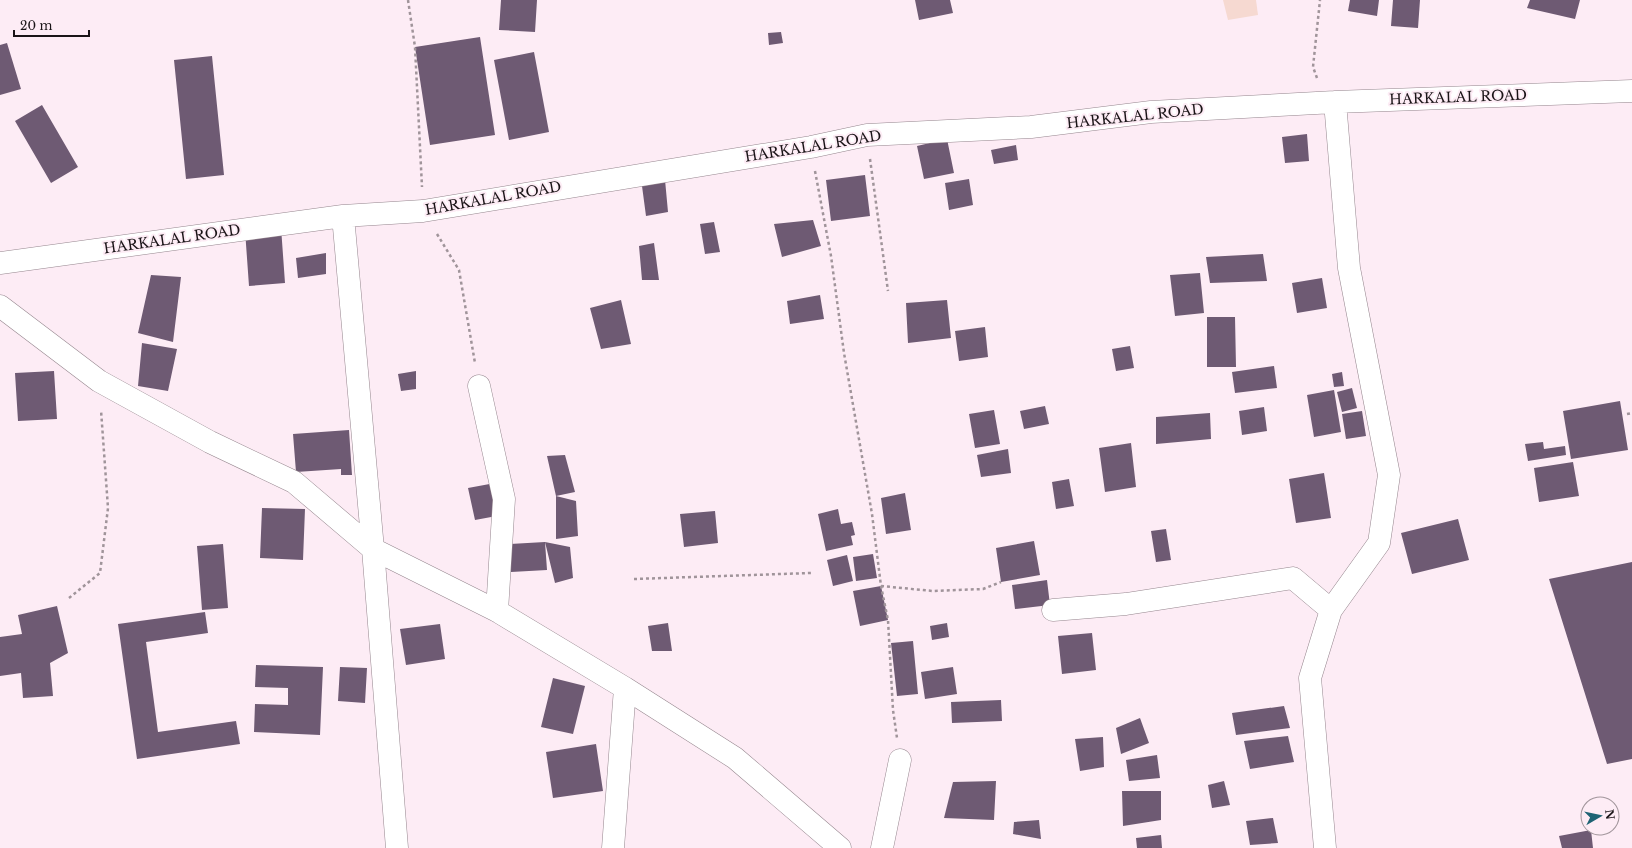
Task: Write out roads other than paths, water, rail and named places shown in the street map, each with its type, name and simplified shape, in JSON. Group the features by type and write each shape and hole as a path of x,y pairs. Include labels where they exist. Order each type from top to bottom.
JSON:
{"street":[{"name":"HARKALAL ROAD","path":"0,262 343,216 423,211 811,146 867,135 1031,127 1151,112 1335,102 1632,91"},
{"path":"1325,848 1310,678 1330,610 1379,543 1389,475 1349,268 1335,102"},
{"path":"343,216 373,549 397,848"},
{"path":"0,306 99,381 210,442 294,482 373,549 497,611 625,688 734,758 840,848"},
{"path":"479,386 504,499 497,611"},
{"path":"1053,610 1126,604 1293,578 1330,610"},
{"path":"613,848 625,688"},
{"path":"882,848 900,760"}]}
